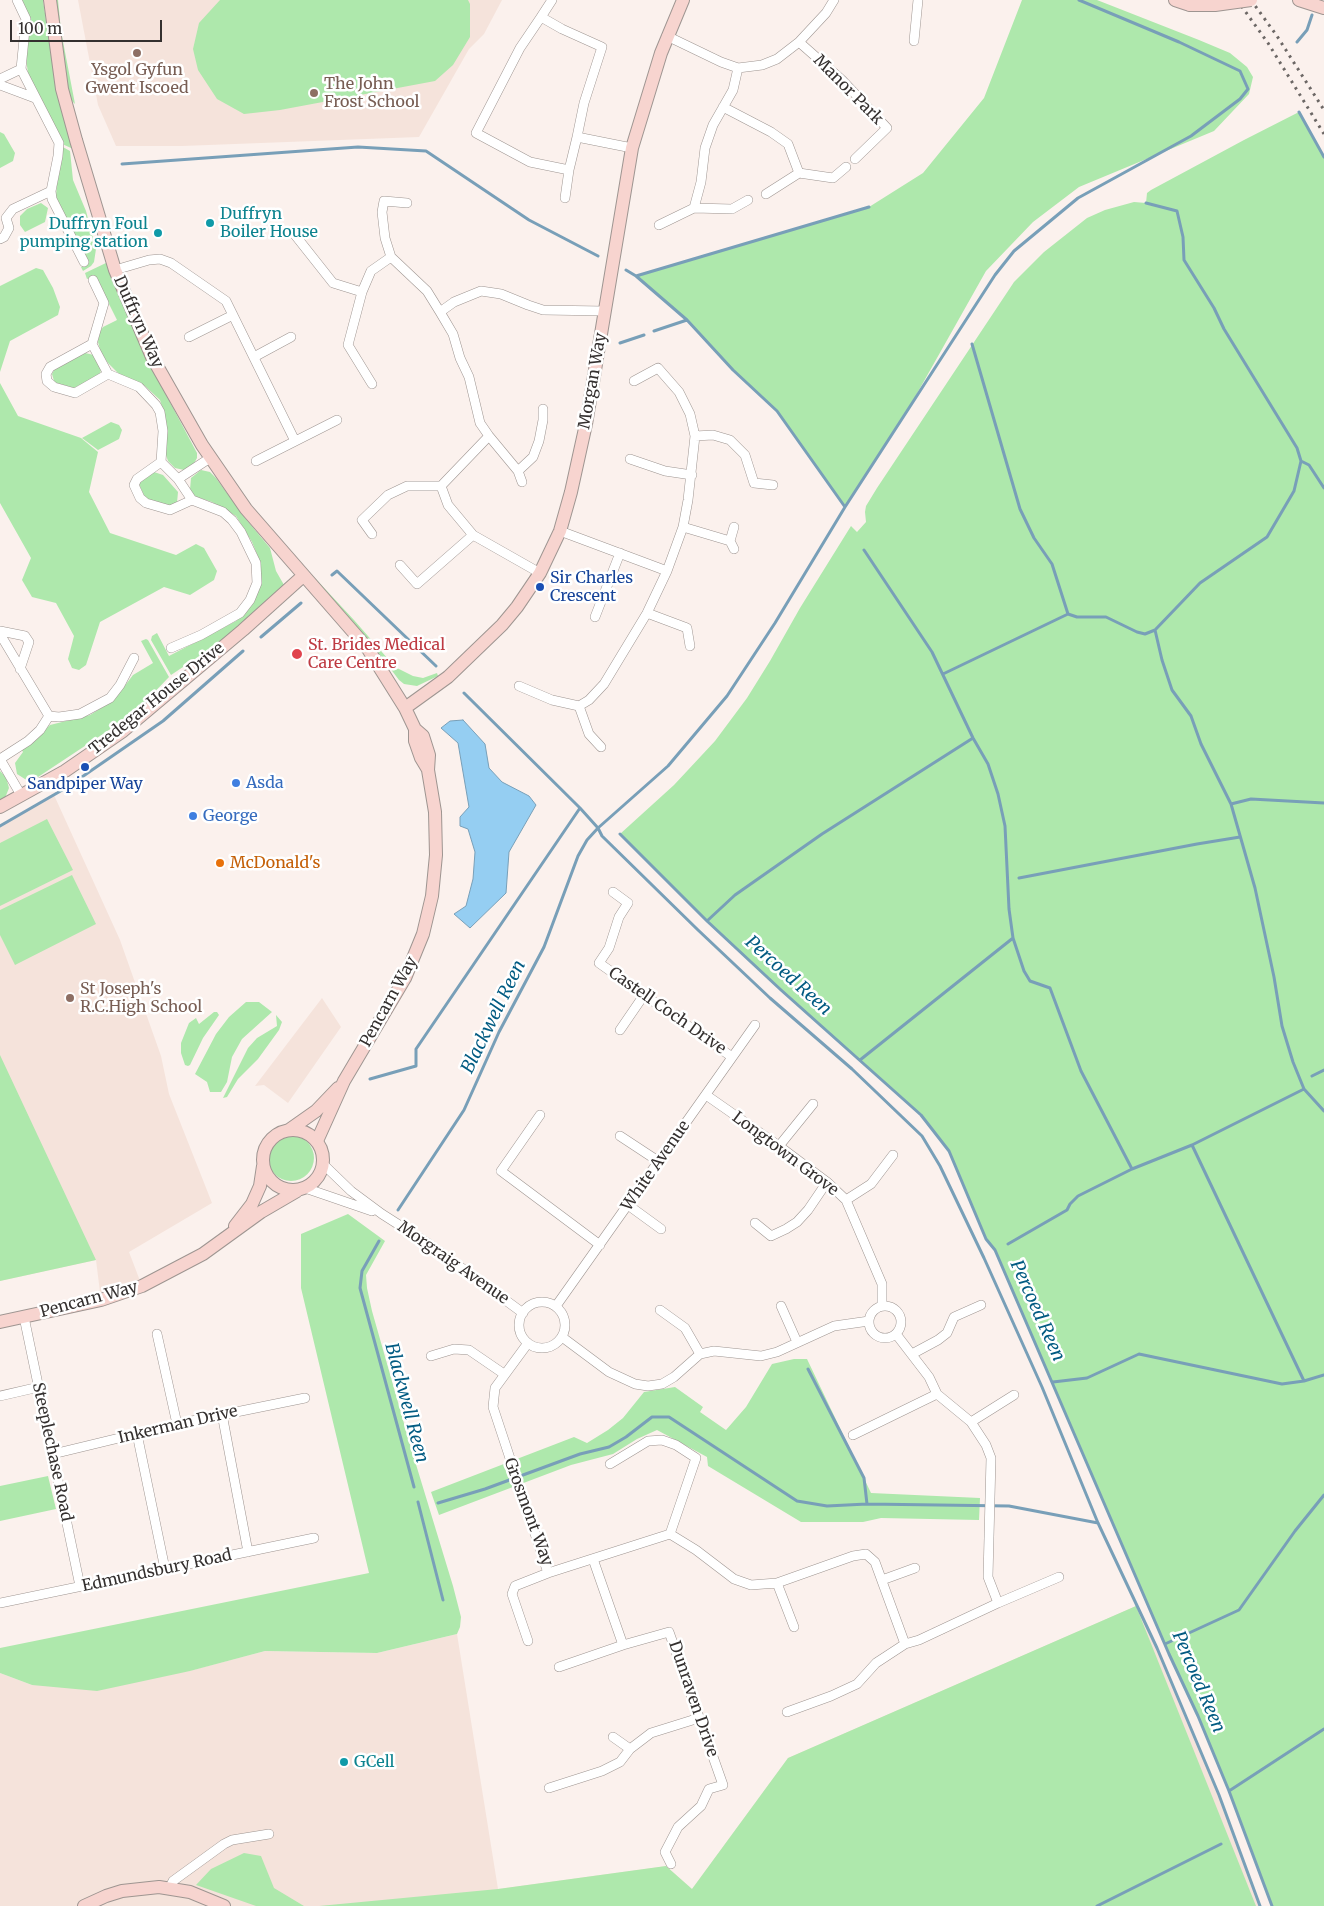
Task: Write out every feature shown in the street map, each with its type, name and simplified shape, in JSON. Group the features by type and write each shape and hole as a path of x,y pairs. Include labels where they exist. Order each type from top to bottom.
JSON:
{"street":[{"path":"17,0 26,20 21,69 59,143 51,191 52,198 84,262"},
{"name":"Duffryn Way","path":"50,0 62,89 76,140 116,270 152,357 210,458 246,509 303,576"},
{"path":"552,0 520,48 476,133 530,162 569,170"},
{"name":"Morgan Way","path":"406,708 448,677 518,607 540,573 560,531 579,458 632,148 667,36 683,0"},
{"name":"Manor Park","path":"667,36 721,62 738,68 762,65 777,59 799,42 826,13 834,0"},
{"path":"914,41 918,0"},
{"path":"1175,0 1190,5 1215,5 1251,0"},
{"path":"1299,0 1324,8"},
{"path":"541,17 562,29 602,47 584,103 569,170 565,198"},
{"name":"Manor Park","path":"799,42 842,80 887,128 856,158"},
{"path":"694,208 701,182 706,148 714,125 732,90 738,68"},
{"path":"0,79 21,69"},
{"path":"0,85 35,98"},
{"path":"723,107 771,132 788,144 799,173"},
{"path":"576,137 632,148"},
{"path":"766,194 799,173 833,178 846,167"},
{"path":"0,238 4,236 9,228 3,216 13,209 51,191"},
{"path":"658,225 694,208 732,208 748,200"},
{"path":"407,203 384,201 382,212 385,238 391,257 427,291 453,334 468,377 480,423 518,471 522,482"},
{"path":"295,235 333,283 362,292"},
{"path":"372,384 348,345 362,292 371,272 391,257"},
{"path":"116,270 149,260 160,259 171,263 226,301 296,441"},
{"path":"93,280 104,303 92,344 108,374 139,387 156,405 160,412 163,431 161,462 178,479 192,500 215,508 232,520 241,532 252,554 257,573 257,583 250,600 240,613 208,631 171,648"},
{"path":"440,312 454,302 481,291 501,294 528,306 543,310 604,311"},
{"path":"189,337 232,315"},
{"path":"254,357 291,337"},
{"path":"92,344 53,364 46,374 48,380 54,387 75,393 108,374"},
{"path":"519,686 552,700 579,706 590,700 604,684 647,613 667,571 683,527 692,475 695,436 690,414 679,392 658,368 634,381"},
{"path":"518,471 533,457 539,441 543,420 542,409"},
{"path":"256,461 337,420"},
{"path":"695,436 713,435 730,440 745,455 754,483 773,485"},
{"path":"372,534 362,520 388,495 407,486 441,486 489,436"},
{"path":"178,479 210,458"},
{"path":"630,459 666,471 692,475"},
{"path":"161,462 137,478 134,485 140,498 146,503 170,510 192,500"},
{"path":"441,486 448,505 473,535 540,573"},
{"path":"683,527 732,545 734,526"},
{"path":"560,531 667,571"},
{"path":"400,565 417,584 473,535"},
{"path":"595,617 620,553"},
{"name":"Pencarn Way","path":"303,576 368,650 406,708 415,729 415,741 421,758 428,770 435,812 436,855 432,896 423,934 401,986 344,1081 317,1141"},
{"name":"Tredegar House Drive","path":"0,807 65,771 122,732 243,630 303,576"},
{"path":"647,613 687,628 690,646"},
{"path":"0,633 25,636 29,642 20,669"},
{"path":"0,633 49,716"},
{"path":"49,716 59,717 80,714 110,698 120,686 134,658"},
{"path":"579,706 589,734 601,748"},
{"path":"21,795 0,759 28,741 40,730 49,716"},
{"name":"Castell Coch Drive","path":"613,892 628,903 619,917 609,948 599,963 732,1057"},
{"path":"620,1030 644,995"},
{"name":"White Avenue","path":"556,1306 756,1025"},
{"name":"Pencarn Way","path":"289,1130 316,1111 344,1081"},
{"name":"Longtown Grove","path":"706,1095 779,1146 827,1182 846,1200 882,1284 882,1306"},
{"path":"779,1146 813,1104"},
{"path":"540,1115 501,1171 600,1245"},
{"path":"289,1130 304,1132 317,1141 323,1156 320,1174 314,1182 301,1190 288,1191 279,1188 271,1182 263,1165 263,1157 269,1142 275,1136 289,1130"},
{"path":"620,1136 658,1161"},
{"path":"846,1200 871,1184 893,1155"},
{"name":"Morgraig Avenue","path":"323,1164 351,1191 523,1313"},
{"name":"Pencarn Way","path":"226,1237 252,1204 260,1186 263,1165"},
{"path":"755,1223 771,1236 786,1229 797,1222 808,1210 827,1182"},
{"name":"Pencarn Way","path":"0,1322 101,1300 142,1286 197,1258 261,1212 301,1190"},
{"name":"Morgraig Avenue","path":"301,1190 337,1198 382,1214"},
{"path":"628,1205 661,1229"},
{"name":"Morgraig Avenue","path":"528,1343 520,1331 519,1323 523,1313 530,1305 543,1301 556,1306"},
{"path":"912,1354 947,1333 954,1317 981,1305"},
{"path":"528,1343 544,1348 552,1346 562,1337 566,1323 563,1314 556,1306"},
{"path":"781,1306 797,1342"},
{"path":"882,1306 891,1306 901,1317 901,1325 896,1334 888,1338 878,1337 870,1328 869,1321 872,1312 882,1306"},
{"path":"660,1310 685,1328 700,1354"},
{"name":"Steeplechase Road","path":"24,1317 80,1586"},
{"path":"562,1337 609,1372 636,1384 648,1386 662,1384 674,1377 700,1354 714,1351 761,1356 776,1352 834,1326 869,1321"},
{"path":"157,1334 177,1424"},
{"path":"896,1334 929,1377 937,1394 971,1422 986,1445 991,1458 988,1577 998,1603"},
{"name":"Grosmont Way","path":"528,1343 495,1388 493,1408 548,1573 670,1534"},
{"path":"431,1356 454,1349 469,1350 504,1374"},
{"path":"0,1396 39,1387"},
{"path":"853,1435 937,1394"},
{"path":"971,1422 1014,1395"},
{"name":"Inkerman Drive","path":"53,1454 177,1424 304,1398"},
{"path":"222,1414 248,1552"},
{"path":"137,1434 165,1569"},
{"path":"610,1464 648,1441 662,1440 676,1445 696,1458 670,1534 696,1550 734,1578 751,1585 777,1583 853,1556 866,1554 875,1562 905,1644"},
{"name":"Edmundsbury Road","path":"0,1603 314,1538"},
{"path":"559,1667 622,1645 593,1559"},
{"path":"882,1580 915,1568"},
{"path":"528,1641 512,1594 515,1586 548,1573"},
{"path":"787,1712 857,1684 876,1663 905,1644 919,1640 1059,1577"},
{"path":"777,1583 794,1627"},
{"name":"Dunraven Drive","path":"622,1645 669,1632 684,1669 723,1785 709,1789 701,1806 678,1827 665,1852 670,1864"},
{"path":"549,1788 602,1771 620,1762 630,1749 651,1733 699,1718"},
{"path":"613,1737 630,1749"},
{"path":"169,1889 173,1881 224,1844 232,1840 269,1834"},
{"path":"84,1906 122,1891 159,1887 190,1892 224,1906"}],"shaded area":[{"name":"The John Frost School","path":"78,0 502,0 484,34 469,49 419,137 182,146 116,146 98,105"},
{"name":"St Joseph's R.C.High School","path":"54,795 120,940 161,1056 169,1094 212,1203 129,1252 142,1286 101,1300 96,1260 0,1281 0,826"},
{"path":"322,998 341,1027 288,1103 264,1085 255,1086"},
{"path":"1136,1606 1157,1648 1219,1795 1260,1906 0,1906 0,1673 32,1685 189,1671 265,1651 377,1653 457,1634 498,1889 666,1866 692,1889 788,1758"}],"green space":[{"path":"19,0 43,0 54,74 72,144 71,148 60,143 29,79 26,60 30,27 28,18"},
{"path":"53,0 58,0 61,31 75,104 69,98"},
{"name":"The John Frost School","path":"220,0 468,0 470,4 470,37 453,65 435,81 280,110 244,114 217,99 198,70 193,49 199,23"},
{"path":"1022,0 1097,0 1199,40 1230,53 1247,67 1253,77 1249,94 1214,131 1079,187 1033,222 986,271 915,397 845,507 777,411 733,370 687,320 636,276 869,207 923,173 984,98"},
{"path":"1299,112 1324,157 1324,1906 1272,1906 1229,1791 1198,1716 1169,1654 995,1250 986,1239 949,1151 921,1115 707,921 620,834 674,785 715,741 747,698 851,526 857,532 866,522 866,506 877,488 1014,282 1044,252 1087,218 1105,210 1134,202 1146,203 1147,193 1151,190"},
{"path":"0,132 4,134 15,153 13,161 0,168"},
{"path":"61,146 70,151 73,180 86,211 96,249 94,262 83,271 81,267 88,263 56,196 61,163"},
{"path":"41,203 48,208 45,222 25,232 20,225 20,216 27,209"},
{"path":"108,262 116,288 147,359 197,453 197,458 193,465 184,470 175,468 168,461 166,455 166,420 160,400 145,386 119,374 101,353 98,342 99,333 103,327 117,320 95,276 87,279 85,273"},
{"path":"36,268 43,270 53,288 60,307 58,315 10,341 0,372 0,286"},
{"path":"85,353 94,355 101,368 100,375 74,388 54,381 52,374 55,368"},
{"path":"0,383 18,416 81,438 98,452 89,492 110,533 176,555 196,544 204,548 217,571 214,580 190,595 164,587 100,622 86,665 79,670 72,668 68,659 74,636 56,603 32,597 22,580 31,558 0,503"},
{"path":"111,422 119,425 122,430 119,439 98,450 82,438"},
{"path":"201,470 210,472 216,478 270,548 276,571 284,585 222,641 171,675 151,640 152,636 157,633 169,656 236,621 252,605 260,585 259,559 252,542 236,516 212,502 194,496 190,490 191,478"},
{"path":"154,472 163,475 178,492 177,503 171,507 145,498 139,484 140,481"},
{"path":"286,547 395,667 413,676 423,678 437,673 438,676 417,686 404,684 399,680 374,647"},
{"path":"146,639 169,677 142,705 112,728 35,779 28,781 17,774 15,763 23,752 22,750 50,725 90,715 114,700 133,675 153,663 141,641"},
{"path":"0,771 6,777 9,788 5,798 0,800"},
{"path":"47,819 73,870 0,906 0,843"},
{"path":"72,875 96,924 15,965 0,935 0,910"},
{"path":"246,1002 259,1002 272,1012 242,1039 232,1057 227,1082 221,1092 210,1092 207,1082 195,1074 216,1034 229,1017"},
{"path":"214,1012 217,1012 219,1015 203,1038 190,1065 185,1065 181,1053 181,1043 189,1023 196,1018 199,1024"},
{"path":"276,1015 282,1022 279,1030 258,1059 238,1079 227,1097 223,1098 248,1048 257,1038 277,1026"},
{"path":"0,1055 96,1260 0,1281"},
{"path":"291,1135 304,1139 310,1145 314,1158 310,1171 304,1177 291,1181 278,1177 272,1171 268,1158 272,1145 278,1139"},
{"path":"348,1214 385,1241 366,1275 367,1288 411,1448 453,1586 461,1617 457,1634 377,1653 265,1651 190,1671 97,1691 32,1685 0,1673 0,1648 369,1573 301,1288 301,1234"},
{"path":"794,1359 807,1359 871,1493 980,1498 979,1520 881,1518 863,1522 801,1522 708,1466 707,1457 657,1430 637,1439 613,1454 571,1465 439,1515 431,1492 574,1437 587,1443 623,1418 644,1392 675,1387 703,1407 700,1412 726,1430 746,1407 772,1364"},
{"path":"48,1476 56,1509 0,1521 0,1486"},
{"path":"1136,1606 1256,1906 319,1906 498,1889 666,1866 692,1889 788,1758"},
{"path":"244,1853 261,1856 274,1888 304,1906 256,1906 196,1885 211,1869"}],"water":[{"path":"463,720 485,744 489,768 502,782 529,796 536,805 509,852 506,893 470,928 454,914 466,906 473,879 475,852 468,829 460,826 460,817 469,807 458,743 441,728 450,721"}],"waterway":[{"path":"398,1210 464,1110 499,1032 544,947 578,856 587,840 668,766 727,696 775,623 845,507 995,275 1014,251 1078,198 1191,136 1240,99 1248,89 1240,71 1179,42 1079,0"},
{"path":"1297,42 1307,30 1312,15"},
{"path":"1299,112 1324,157"},
{"path":"122,164 358,147 426,151 529,220 598,256"},
{"path":"1146,203 1177,211 1183,237 1184,260 1297,448 1301,461 1294,491 1267,537 1200,583 1155,630 1172,690 1191,716 1201,744 1231,804 1255,888 1274,977 1282,1026 1304,1089 1324,1111"},
{"path":"636,276 869,207"},
{"path":"626,270 636,276 687,320 733,370 777,411 845,507"},
{"path":"654,331 687,320"},
{"path":"620,343 644,335"},
{"path":"972,344 1020,509 1034,538 1052,564 1068,614 1077,617 1106,617 1145,634 1155,630"},
{"path":"1301,461 1309,465 1324,488"},
{"path":"864,550 932,652 973,738 988,764 998,794 1005,826 1009,909 1013,938 1024,971 1030,981 1050,988 1081,1071 1132,1169"},
{"path":"332,575 337,571 436,666"},
{"path":"261,637 301,603"},
{"path":"943,674 1068,614"},
{"path":"79,779 163,721 243,651"},
{"path":"464,693 580,808 598,828 602,836 698,930 770,998 852,1069 922,1136 940,1166 984,1258 1042,1387 1098,1523 1157,1648 1219,1795 1260,1906"},
{"path":"707,921 735,895 822,834 973,738"},
{"path":"0,826 64,789"},
{"path":"1231,804 1251,799 1324,803"},
{"path":"370,1079 416,1066 416,1049 580,808"},
{"name":"Percoed Reen","path":"620,834 707,921 921,1115 949,1151 986,1239 995,1250 1169,1654 1198,1716 1229,1791 1272,1906"},
{"path":"1019,878 1240,837"},
{"path":"860,1060 1013,938"},
{"path":"1312,1076 1324,1070"},
{"path":"1008,1244 1067,1210 1078,1196 1132,1169 1192,1145 1304,1089"},
{"path":"1192,1145 1304,1381"},
{"name":"Blackwell Reen","path":"379,1241 362,1271 360,1288 414,1487"},
{"path":"1053,1382 1087,1378 1139,1354 1282,1384 1304,1381 1324,1375"},
{"path":"808,1369 864,1478 867,1504"},
{"path":"438,1503 485,1489 580,1454 609,1447 626,1437 652,1417 669,1417 797,1501 827,1506 867,1504 1009,1506 1098,1523"},
{"path":"1165,1644 1239,1610 1295,1531 1324,1495"},
{"name":"Blackwell Reen","path":"418,1502 443,1600"},
{"path":"1229,1791 1324,1729"},
{"path":"1097,1906 1221,1844"}],"railway":[{"path":"1237,0 1268,43 1324,134"},
{"path":"1251,0 1277,36 1324,110"}],"place":[{"name":"Ysgol Gyfun Gwent Iscoed","path":"137,53"},
{"name":"The John Frost School","path":"314,93"},
{"name":"Duffryn Boiler House","path":"210,223"},
{"name":"Duffryn Foul pumping station","path":"158,233"},
{"name":"Sir Charles Crescent","path":"540,587"},
{"name":"St. Brides Medical Care Centre","path":"297,654"},
{"name":"Sandpiper Way","path":"85,767"},
{"name":"Asda","path":"236,783"},
{"name":"George","path":"193,816"},
{"name":"McDonald's","path":"220,863"},
{"name":"St Joseph's R.C.High School","path":"70,998"},
{"name":"GCell","path":"344,1762"}]}
